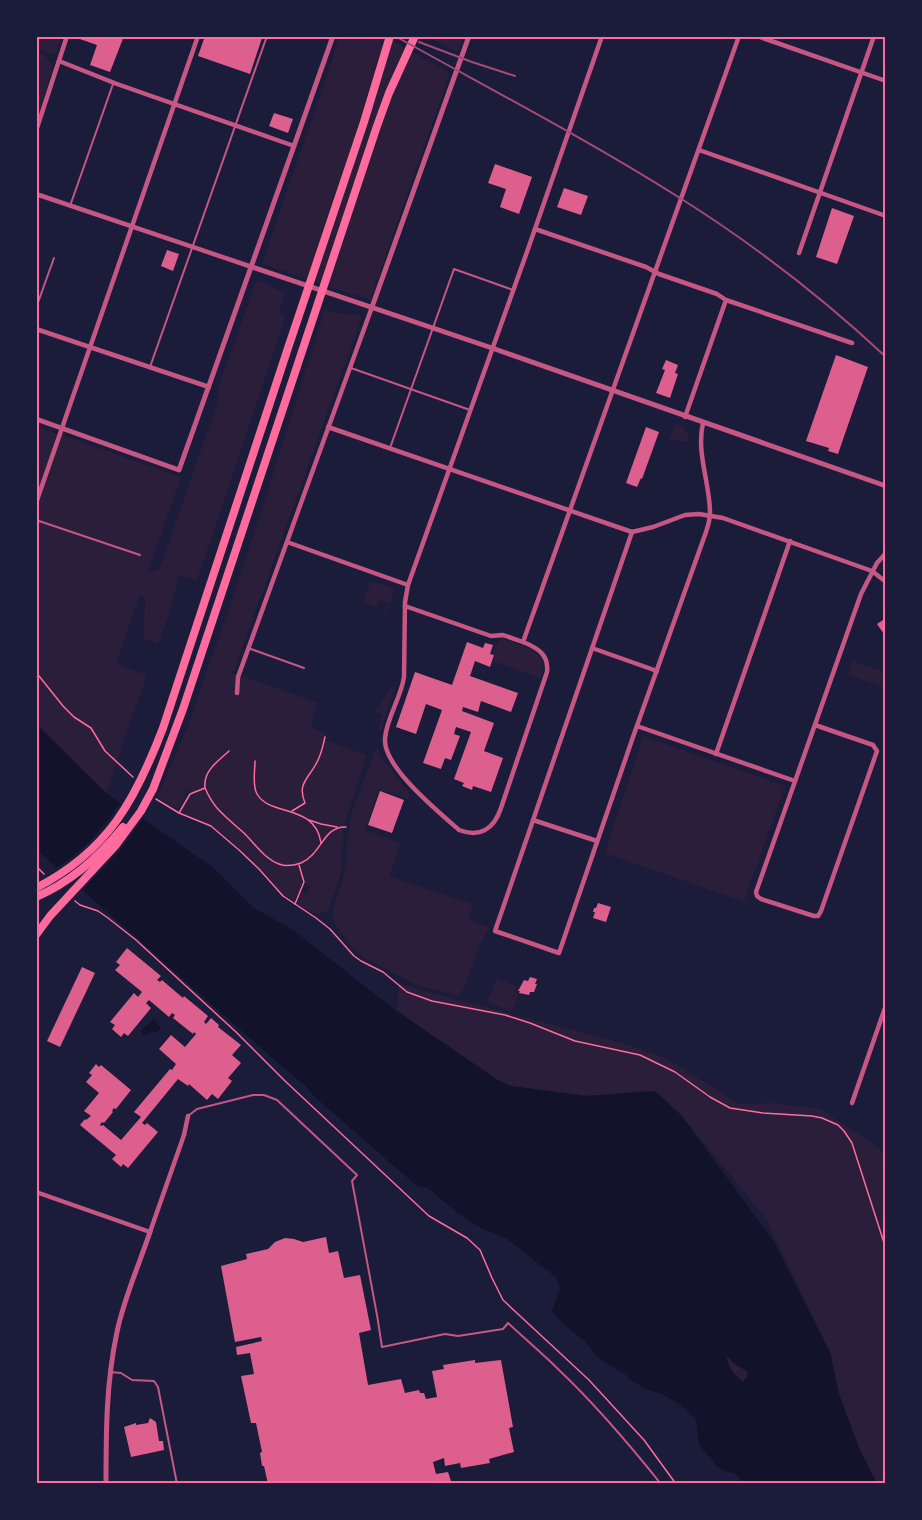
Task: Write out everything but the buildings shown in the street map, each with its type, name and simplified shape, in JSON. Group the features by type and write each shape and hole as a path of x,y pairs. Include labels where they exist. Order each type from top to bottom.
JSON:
{"highway":[{"path":"36,888 72,867 99,843 127,805 152,758 364,122 390,36"},
{"path":"36,935 50,916 126,832 153,789 183,709 373,137 389,93 415,36"},
{"path":"36,897 61,885 104,850 123,828 162,766"}],"street":[{"path":"36,131 67,36"},
{"path":"36,502 198,36"},
{"path":"36,419 179,470 333,36"},
{"path":"237,693 238,677 248,648 469,36"},
{"path":"405,606 491,636 503,635 523,642 535,647 545,656 548,664 547,675 498,817 482,832 475,834 459,830 413,788 394,763 385,746 387,729 404,677 405,606 408,585 603,36"},
{"path":"523,642 739,36"},
{"path":"757,36 886,81"},
{"path":"799,253 874,36"},
{"path":"59,61 113,83 294,146"},
{"path":"699,150 886,216"},
{"path":"36,194 492,348 886,486"},
{"path":"535,229 646,267 665,277 717,294 726,300 852,343"},
{"path":"686,417 726,300"},
{"path":"36,329 209,387"},
{"path":"632,532 495,931 559,953 706,532 710,515 700,441 703,423"},
{"path":"328,427 632,532 686,515 710,515 872,571 886,582"},
{"path":"716,754 790,541"},
{"path":"287,542 408,585"},
{"path":"815,725 873,745 876,749 818,916 761,899 757,894 757,889 861,594 872,571 886,553"},
{"path":"592,648 657,671"},
{"path":"637,726 795,781"},
{"path":"533,820 597,841"},
{"path":"852,1103 886,1005"},
{"path":"106,1484 106,1412 117,1334 184,1135 188,1116"},
{"path":"36,1192 150,1232"}],"lane":[{"path":"150,367 267,36"},
{"path":"70,206 113,83"},
{"path":"36,308 54,258"},
{"path":"390,448 454,269 513,290"},
{"path":"350,368 470,410"},
{"path":"36,520 140,555"},
{"path":"248,648 304,668"},
{"path":"188,1116 196,1109 253,1095 264,1095 277,1100 357,1175 352,1181 382,1347 445,1334 458,1336 502,1329 508,1323 585,1396 661,1484"},
{"path":"110,1372 121,1373 132,1380 154,1381 158,1387 177,1484"}],"path":[{"path":"36,674 74,717 91,728 105,751 135,779"},
{"path":"292,811 305,803 302,790 304,781 316,766 326,737"},
{"path":"229,751 209,770 205,777 207,794 217,808 279,864 298,864 312,856 331,831 341,827"},
{"path":"255,761 255,788 263,800 321,824 346,827"},
{"path":"178,813 187,797 205,788"},
{"path":"151,794 178,813 211,826 259,869 278,892 330,929 361,961 383,972 407,992 432,1001 505,1015 575,1041 640,1055 675,1072 730,1108 812,1116 832,1122 844,1131 852,1143 886,1249"},
{"path":"306,819 316,828 321,844"},
{"path":"295,904 304,886 298,864"},
{"path":"36,866 49,878"},
{"path":"74,901 98,911 136,940 429,1216 467,1238 480,1250 503,1300 589,1380 644,1440 676,1484"}],"shaded area":[{"path":"36,36 61,36 57,52 49,53 36,46"},
{"path":"340,36 384,36 450,73 370,300 262,264"},
{"path":"425,36 463,36 458,52"},
{"path":"36,50 53,65 36,124"},
{"path":"258,280 286,294 278,313 286,316 197,580 179,575 171,609 158,644 143,638 145,597 140,595 116,664 147,675 106,793 36,724 36,426 181,477 148,573 158,570 219,398 218,389"},
{"path":"325,309 362,317 234,671 231,672 318,703 311,724 313,728 326,733 325,740 367,755 344,824 338,884 327,911 319,914 297,904 302,892 307,894 311,886 306,884 304,875 301,876 302,884 294,902 290,897 284,896 266,874 224,834 209,824 182,813 193,793 189,789 177,809 157,797 189,724 254,534"},
{"path":"675,424 684,427 691,442 669,440"},
{"path":"371,581 395,589 385,616 388,603 380,600 377,607 363,602"},
{"path":"500,638 532,650 538,655 543,668 541,678 493,661 495,654 492,653"},
{"path":"852,661 886,672 886,688 848,675"},
{"path":"397,680 381,730 378,731 383,714 375,712"},
{"path":"36,724 106,793 215,869 254,908 293,930 395,1010 498,1080 511,1086 587,1096 655,1091 681,1115 774,1242 830,1352 839,1394 859,1448 877,1484 744,1484 735,1473 724,1471 717,1466 699,1445 696,1420 681,1405 632,1381 596,1356 585,1341 563,1324 552,1311 560,1289 556,1277 507,1239 483,1229 460,1215 428,1188 417,1186 36,849","holes":["727,1356 747,1371 747,1377 743,1382 728,1364"]},
{"path":"643,736 785,786 744,902 605,853"},
{"path":"377,746 381,757 410,794 408,799 379,789 365,830 401,843 389,876 473,904 468,920 490,928 480,944 464,989 456,996 415,984 364,958 349,944 333,921 333,911 346,866 351,815"},
{"path":"497,978 517,987 515,992 519,994 511,1012 487,1001"},
{"path":"399,984 629,1045 666,1058 739,1104 772,1103 820,1109 872,1143 886,1155 886,1484 877,1484 859,1448 838,1392 830,1353 766,1219 681,1115 655,1091 587,1096 511,1086 485,1075 397,1010"},
{"path":"153,1020 161,1029 144,1036 140,1031"},
{"path":"726,1355 736,1365 747,1371 747,1377 743,1382 728,1364"}],"pier":[{"path":"122,800 145,816 120,850 81,892 55,869 91,840"}],"railway":[{"path":"395,36 539,115 707,216 761,253 812,293 886,357"},
{"path":"419,42 515,76"}]}
